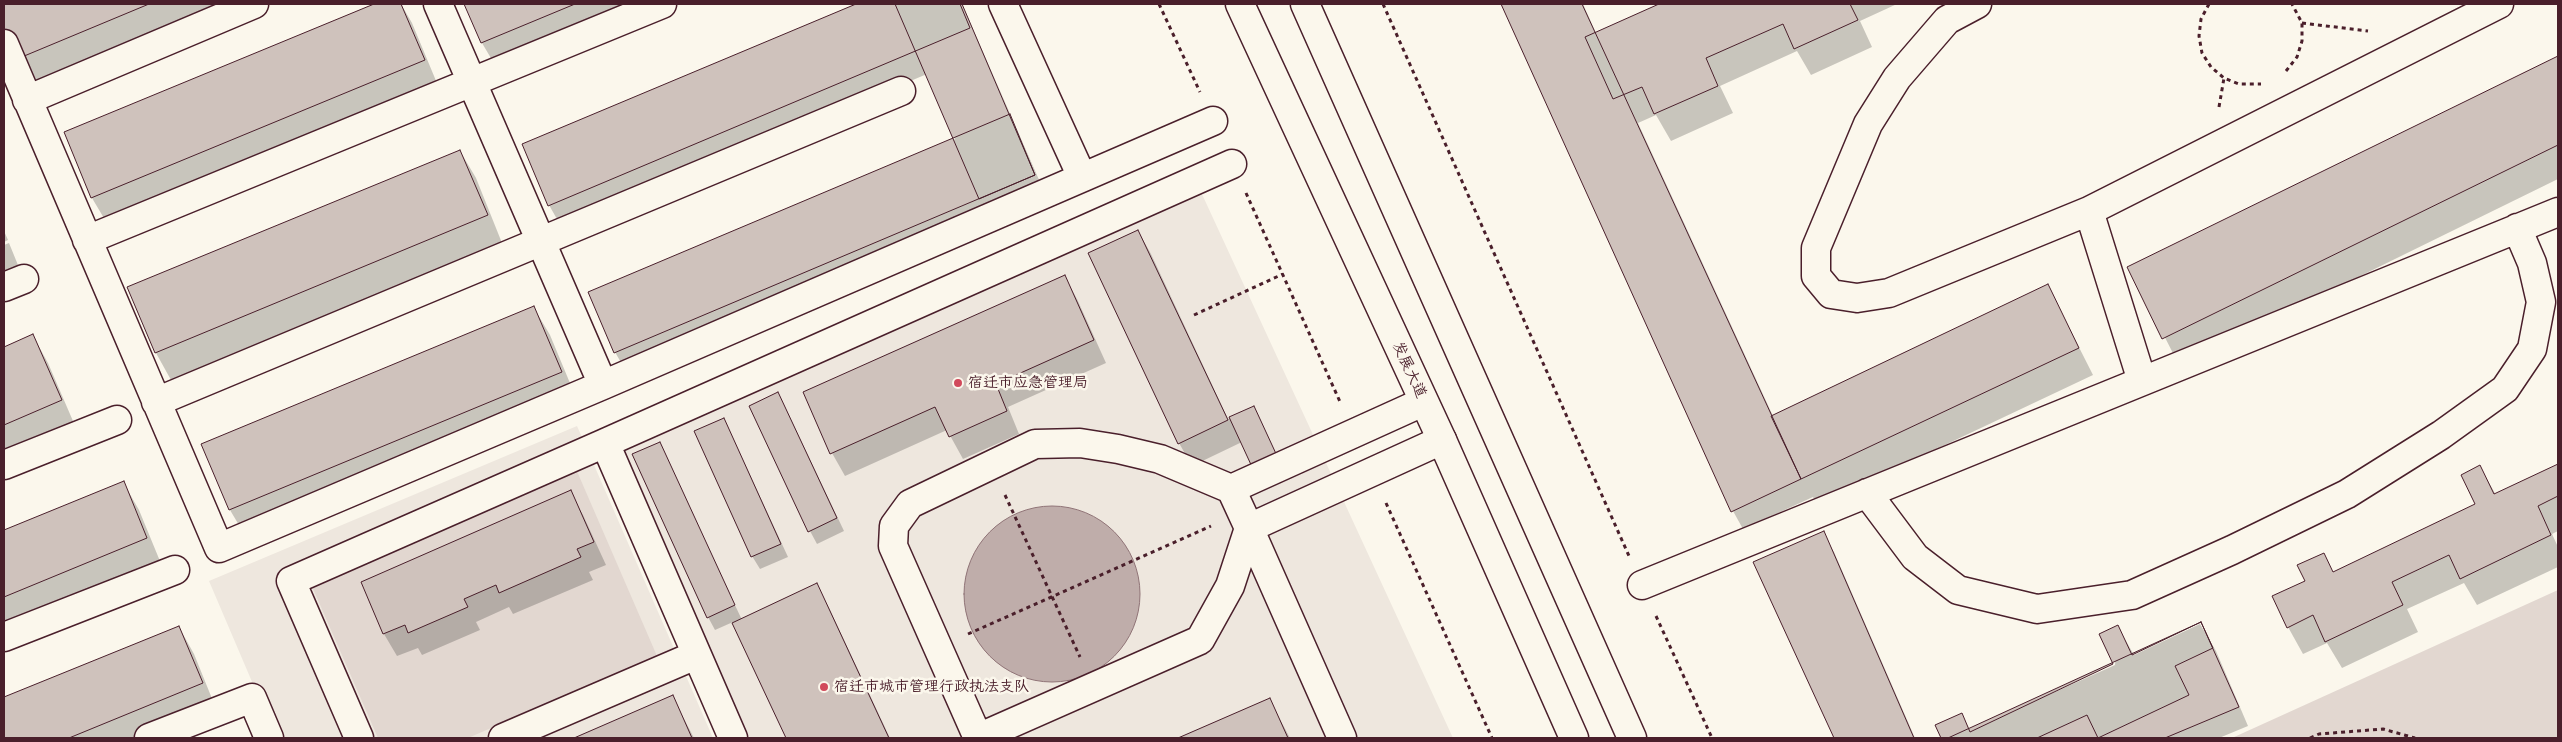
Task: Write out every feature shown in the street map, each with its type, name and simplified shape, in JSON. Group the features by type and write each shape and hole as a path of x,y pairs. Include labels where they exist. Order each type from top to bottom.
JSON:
{"main road":[{"path":"28,100 250,4"},
{"path":"438,4 603,385"},
{"path":"87,240 662,4"},
{"path":"1004,4 1082,177"},
{"name":"发展大道","path":"1240,4 1442,440 1574,738"},
{"path":"1305,4 1632,738"},
{"path":"1977,4 1947,20 1897,78 1868,124 1816,248 1816,276 1831,294 1857,298 1890,293 2089,211 2499,4"},
{"path":"4,44 219,548 603,385 1213,121"},
{"path":"156,402 901,91"},
{"path":"359,738 291,581 1232,164"},
{"path":"2089,211 2142,381"},
{"path":"1642,584 2558,212"},
{"path":"1867,493 1915,558 1958,590 2037,609 2132,595 2232,550 2347,494 2441,435 2506,389 2532,349 2541,302 2532,263 2517,228"},
{"path":"1342,738 1240,510 1160,459 1080,442 1035,444 910,504 894,526 893,546 978,738 1200,640 1230,586 1240,510 1354,433 1423,402"},
{"path":"4,465 117,420"},
{"path":"1240,510 1371,471 1442,440"},
{"path":"605,443 733,738"},
{"path":"4,637 175,570"},
{"path":"502,738 696,655"},
{"path":"149,738 252,698 269,738"}],"path":[{"path":"1159,4 1213,121"},
{"path":"1383,4 1712,738"},
{"path":"2209,4 2201,19 2199,36 2202,53 2211,67 2224,78 2239,84 2256,85 2264,83"},
{"path":"2280,76 2287,71 2297,57 2302,41 2302,23 2292,4"},
{"path":"1232,164 1354,433"},
{"path":"1194,315 1283,274"},
{"path":"1371,471 1492,738"},
{"path":"1013,510 1082,660"},
{"path":"965,635 1139,558 1240,510"},
{"path":"2310,738 2319,734 2383,729 2415,738"}],"shaded area":[{"name":"宿迁市应急管理局","path":"1201,192 1453,738 750,738 622,452"},
{"path":"577,426 713,738 276,738 209,581"},
{"path":"576,469 657,656 468,738 378,738 311,584"},
{"path":"1061,506 1086,512 1094,516 1120,538 1134,560 1139,577 1139,611 1134,628 1120,650 1108,662 1086,676 1069,681 1043,682 1018,676 1010,672 984,650 970,628 965,611 964,585 970,560 974,552 996,526 1018,512 1035,507"},
{"path":"2558,590 2558,738 2232,738"}],"building":[{"path":"4,4 149,4 17,59 4,28"},
{"path":"374,4 401,4 425,60 91,198 64,132"},
{"path":"464,4 575,4 481,43"},
{"path":"856,4 960,4 970,28 548,206 522,144"},
{"path":"895,4 962,4 1035,175 979,199"},
{"path":"1501,4 1582,4 1801,479 1731,512"},
{"path":"1659,4 1850,4 1858,20 1794,49 1783,24 1706,58 1718,86 1654,114 1642,87 1613,99 1585,37"},
{"path":"2558,56 2558,145 2162,339 2127,267"},
{"path":"1010,114 1035,175 614,353 588,292"},
{"path":"460,150 488,215 155,353 127,287"},
{"path":"1138,230 1228,420 1178,444 1088,253"},
{"path":"1065,275 1094,340 996,384 1007,411 949,437 935,407 830,454 803,392"},
{"path":"2048,284 2079,348 1801,479 1771,416"},
{"path":"534,306 562,372 229,510 201,444"},
{"path":"33,334 62,400 4,425 4,347"},
{"path":"778,392 837,518 808,532 749,406"},
{"path":"1254,406 1278,458 1253,469 1229,417"},
{"path":"724,418 781,544 751,557 694,431"},
{"path":"660,442 735,605 707,618 632,454"},
{"path":"2558,464 2558,496 2538,506 2551,535 2460,579 2449,555 2392,582 2403,605 2325,642 2313,615 2287,628 2272,596 2305,581 2297,565 2324,553 2333,572 2475,504 2461,475 2480,465 2494,494"},
{"path":"124,481 147,538 4,597 4,530"},
{"path":"571,490 594,542 577,549 581,557 499,593 496,585 464,599 468,607 408,633 405,625 383,634 361,582"},
{"path":"1824,531 1914,738 1834,738 1753,562"},
{"path":"817,583 889,738 786,738 732,623"},
{"path":"2201,622 2213,648 2175,666 2189,695 2098,738 2087,715 2037,738 1941,738 1935,725 1962,713 1970,732 2113,664 2099,634 2118,625 2132,655"},
{"path":"2201,622 2239,707 2165,738 1948,738"},
{"path":"179,626 203,683 69,738 4,738 4,697"},
{"path":"673,695 692,738 574,738"},
{"path":"1270,698 1288,738 1178,738"}],"place":[{"name":"宿迁市应急管理局","path":"958,383"},
{"name":"宿迁市城市管理行政执法支队","path":"824,687"}]}
